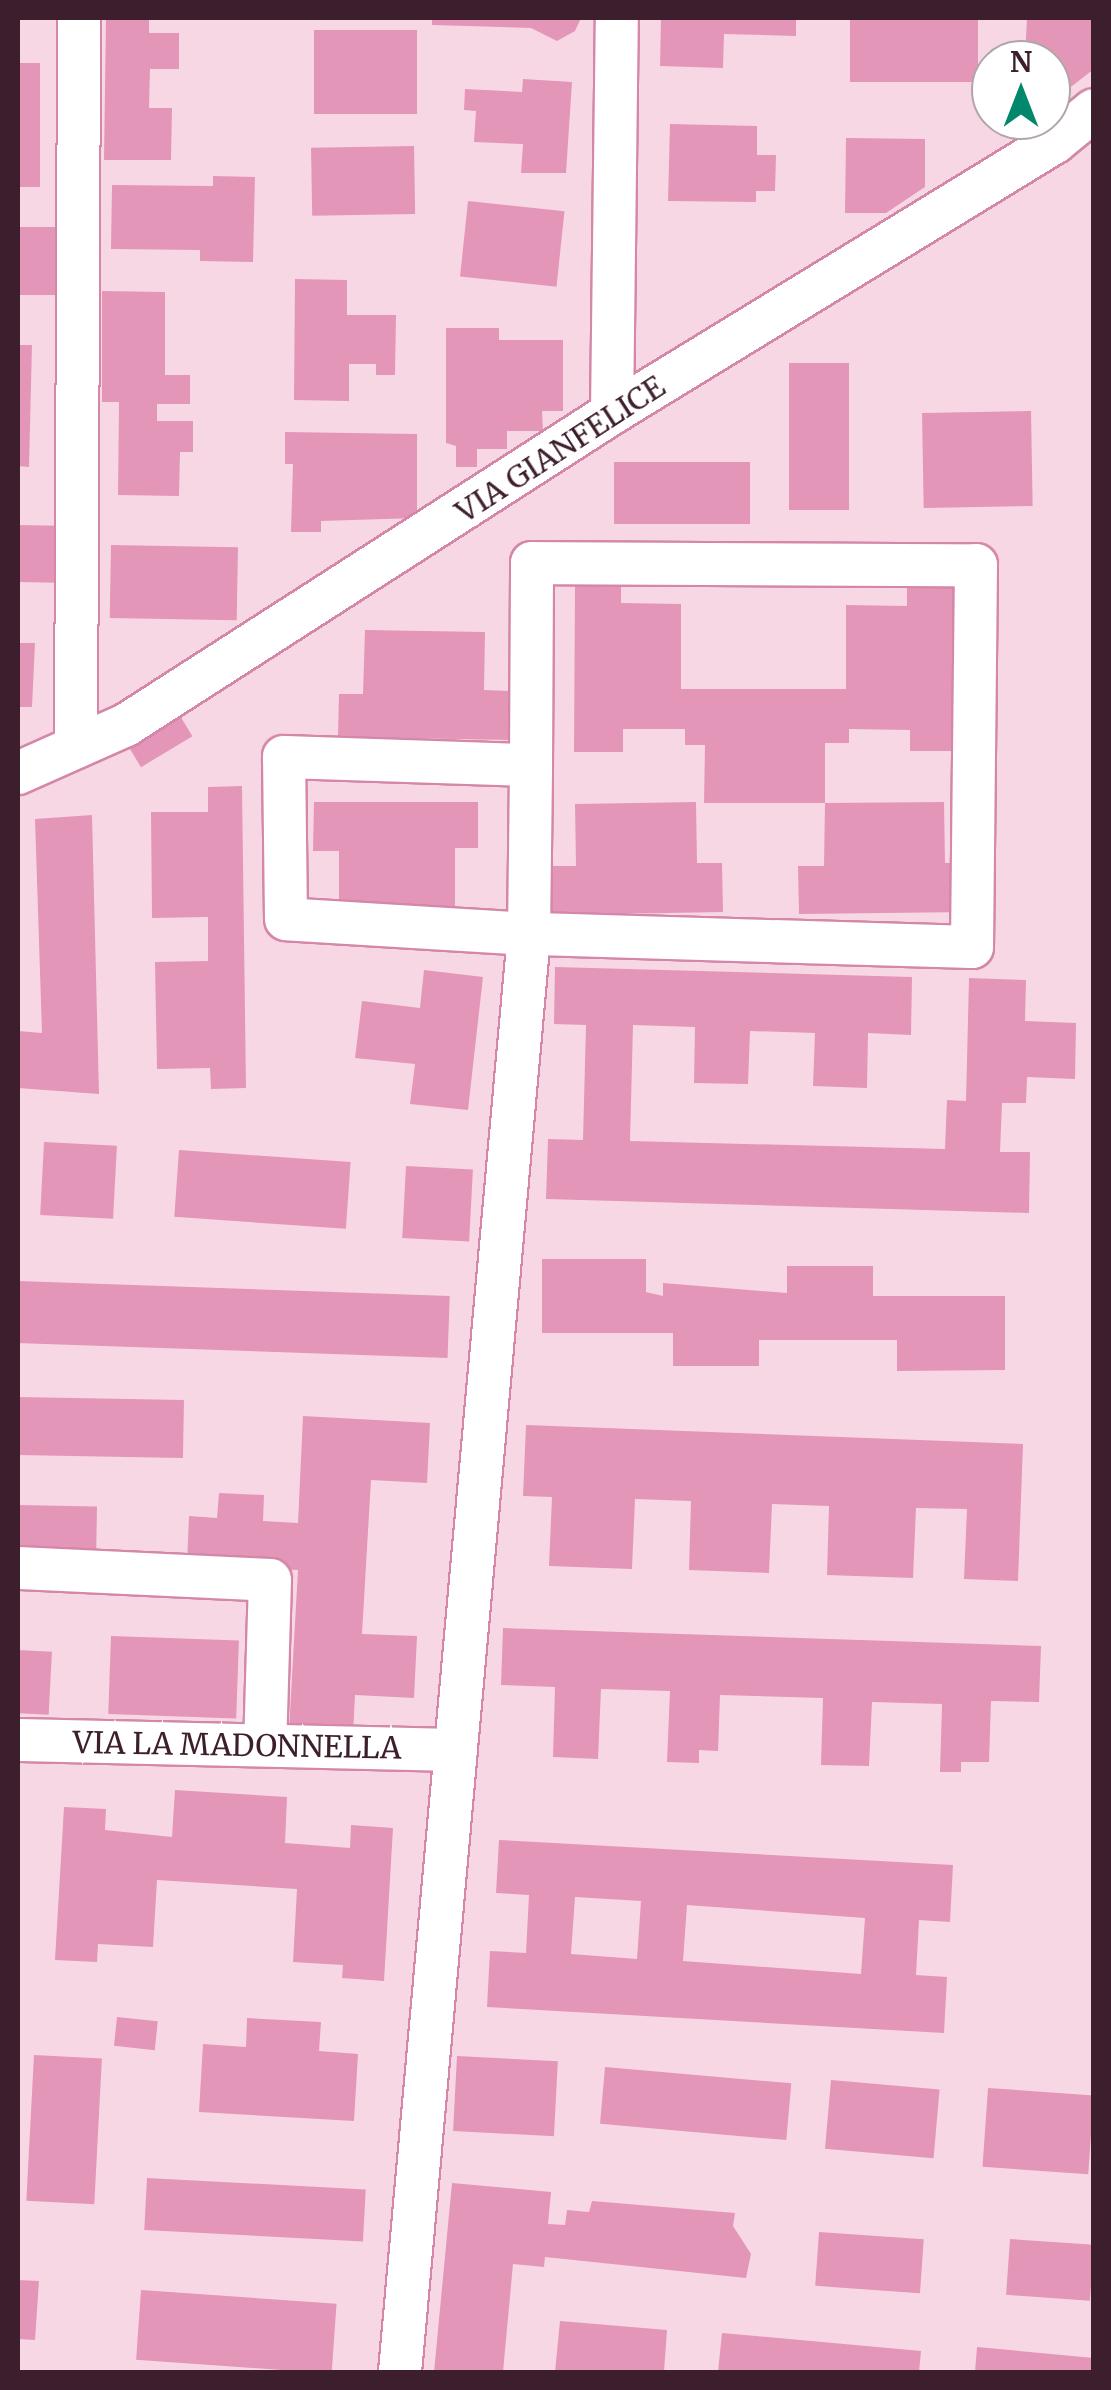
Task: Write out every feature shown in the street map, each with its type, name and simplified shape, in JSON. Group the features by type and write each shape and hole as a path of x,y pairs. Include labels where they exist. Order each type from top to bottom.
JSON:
{"street":[{"path":"76,747 79,18"},
{"path":"612,413 617,18"},
{"name":"VIA GIANFELICE","path":"18,774 126,725 612,413 1055,142 1094,110"},
{"path":"400,2372 529,934 532,563 976,565 972,947 529,934 286,919 284,758 530,764"},
{"path":"18,1568 270,1580 264,1746"},
{"name":"VIA LA MADONNELLA","path":"18,1740 456,1750"}],"building":[{"path":"106,18 149,18 149,33 179,33 179,69 150,69 149,108 172,108 171,160 104,160"},
{"path":"432,18 581,18 575,31 557,41 531,28 432,25"},
{"path":"661,18 796,18 796,36 724,34 723,68 660,66"},
{"path":"850,18 978,18 978,40 971,40 971,82 850,82"},
{"path":"1027,18 1094,18 1094,69 1071,87 1071,40 1026,40"},
{"path":"314,30 417,30 417,114 314,114"},
{"path":"18,63 40,63 40,187 18,187"},
{"path":"523,79 572,82 566,173 521,173 523,144 474,142 476,111 464,110 465,89 522,92"},
{"path":"670,124 757,126 757,155 776,155 775,191 756,191 756,202 668,201"},
{"path":"846,138 925,139 925,187 886,213 845,213"},
{"path":"414,146 415,214 312,216 311,148"},
{"path":"213,176 255,177 253,262 200,261 200,250 111,249 112,185 213,186"},
{"path":"468,201 564,211 557,287 460,277"},
{"path":"18,227 61,227 61,295 18,295"},
{"path":"295,279 347,280 347,315 396,315 395,375 376,375 376,364 349,364 349,401 294,400"},
{"path":"102,291 165,292 165,375 190,375 190,404 157,404 157,421 193,421 193,452 180,452 179,496 118,495 119,402 102,402"},
{"path":"446,328 499,328 499,340 563,340 563,411 542,411 543,431 507,431 507,449 477,449 477,467 456,467 456,446 446,443"},
{"path":"18,345 32,345 29,467 18,466"},
{"path":"789,363 849,363 849,510 789,510"},
{"path":"1031,411 1033,506 924,508 922,413"},
{"path":"285,432 417,434 417,518 321,521 321,532 291,532 293,464 285,464"},
{"path":"614,462 750,462 750,524 614,524"},
{"path":"18,525 58,526 57,583 18,582"},
{"path":"111,545 238,547 237,620 110,618"},
{"path":"907,580 956,580 956,751 910,751 910,730 849,729 849,743 825,743 825,803 704,803 705,745 685,745 685,729 623,729 623,752 574,752 575,584 621,584 621,603 681,604 681,689 846,689 846,605 907,606"},
{"path":"365,630 485,632 484,690 511,691 510,740 338,737 339,694 363,694"},
{"path":"18,643 35,643 32,707 18,707"},
{"path":"179,714 192,736 141,767 128,745"},
{"path":"242,786 246,1088 211,1089 210,1068 157,1069 155,962 208,961 208,917 152,918 151,812 208,812 208,787"},
{"path":"314,802 478,802 478,848 455,848 455,910 339,910 339,851 313,851"},
{"path":"696,802 697,863 722,863 723,912 551,915 550,866 576,866 575,804"},
{"path":"944,802 945,863 970,862 970,912 799,914 798,866 824,866 825,803"},
{"path":"92,815 99,1094 18,1088 18,1031 42,1033 35,819"},
{"path":"555,967 912,977 911,1035 868,1033 867,1088 813,1086 815,1033 750,1031 748,1084 694,1083 695,1027 633,1025 630,1141 945,1149 947,1100 966,1101 969,978 1026,980 1025,1021 1076,1023 1075,1079 1027,1077 1026,1103 1002,1103 1000,1152 1030,1152 1029,1213 546,1199 548,1139 583,1140 586,1025 554,1024"},
{"path":"424,970 483,977 468,1110 410,1104 415,1064 355,1058 362,1001 420,1008"},
{"path":"44,1142 117,1146 113,1219 40,1215"},
{"path":"179,1150 351,1162 346,1229 174,1217"},
{"path":"406,1166 473,1170 469,1241 402,1238"},
{"path":"542,1259 646,1259 646,1292 663,1296 663,1283 787,1293 787,1266 873,1266 873,1296 1005,1296 1005,1370 897,1371 897,1340 759,1340 759,1366 673,1366 673,1333 542,1333"},
{"path":"18,1281 450,1296 448,1358 18,1343"},
{"path":"18,1397 184,1400 183,1458 18,1455"},
{"path":"303,1416 430,1423 427,1483 371,1480 362,1634 417,1636 414,1698 355,1695 353,1735 289,1731 298,1570 187,1564 189,1516 217,1518 219,1493 264,1495 263,1521 298,1523"},
{"path":"526,1425 1023,1444 1018,1581 964,1579 967,1509 916,1508 913,1578 827,1575 829,1506 772,1504 769,1573 689,1570 691,1501 635,1499 632,1569 549,1566 552,1497 523,1496"},
{"path":"18,1505 97,1506 96,1550 18,1549"},
{"path":"503,1628 1041,1646 1039,1702 991,1701 989,1762 961,1762 961,1772 940,1772 942,1704 872,1702 869,1766 821,1765 823,1698 720,1695 718,1751 699,1750 699,1763 667,1762 670,1691 601,1689 598,1759 553,1757 555,1687 501,1685"},
{"path":"111,1636 239,1640 236,1718 108,1714"},
{"path":"18,1650 52,1652 49,1715 18,1713"},
{"path":"175,1790 287,1797 285,1843 350,1848 351,1825 393,1828 384,1981 342,1978 343,1965 293,1962 297,1889 157,1880 153,1947 98,1944 97,1962 55,1960 64,1807 106,1809 105,1830 172,1837"},
{"path":"499,1840 953,1865 950,1922 919,1920 916,1975 947,1977 944,2033 487,2007 490,1951 526,1953 529,1895 496,1893","holes":["575,1897 641,1901 637,1959 571,1954","687,1905 865,1918 861,1974 683,1961"]},
{"path":"117,2017 158,2021 155,2050 114,2046"},
{"path":"247,2018 321,2022 319,2051 358,2054 354,2121 199,2112 203,2044 246,2047"},
{"path":"34,2055 102,2059 94,2204 26,2201"},
{"path":"457,2056 558,2061 554,2136 453,2131"},
{"path":"605,2067 791,2083 786,2140 600,2124"},
{"path":"831,2080 940,2089 934,2158 825,2149"},
{"path":"988,2088 1094,2095 1088,2174 982,2167"},
{"path":"147,2178 366,2189 363,2241 144,2230"},
{"path":"452,2183 551,2192 548,2224 565,2225 567,2210 589,2212 592,2201 735,2213 733,2226 751,2254 746,2278 545,2257 544,2267 513,2264 503,2372 434,2372"},
{"path":"819,2232 924,2239 920,2293 815,2286"},
{"path":"1010,2239 1094,2245 1090,2301 1006,2295"},
{"path":"18,2280 39,2281 35,2340 18,2339"},
{"path":"141,2290 337,2304 332,2372 136,2360"},
{"path":"560,2321 667,2330 664,2372 555,2372"},
{"path":"722,2333 921,2351 919,2372 718,2372"},
{"path":"977,2347 1094,2358 1094,2372 975,2372"}]}
